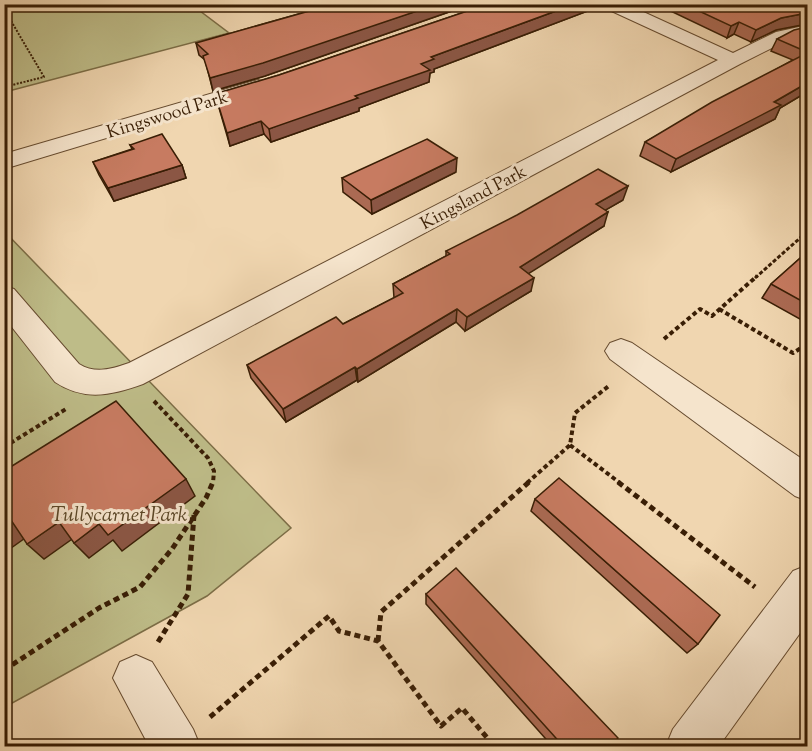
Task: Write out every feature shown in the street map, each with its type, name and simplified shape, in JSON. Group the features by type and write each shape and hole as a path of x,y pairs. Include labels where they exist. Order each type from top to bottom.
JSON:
{"street":[{"path":"611,4 733,60"},
{"name":"Kingsland Park","path":"93,384 110,382 133,374 733,60 782,36 807,30"},
{"name":"Kingswood Park","path":"4,162 273,82"},
{"path":"4,296 67,373 76,381 93,384"},
{"path":"629,357 807,484"},
{"path":"690,747 798,600"},
{"path":"136,678 176,746"}],"path":[{"path":"4,9 44,77 4,87"},
{"path":"378,641 381,612 570,445 575,413 629,357 700,309 712,316 807,231"},
{"path":"719,309 793,353 801,348 807,351"},
{"path":"4,670 99,608 140,587 172,549 213,484 214,471 208,458 155,402 133,374"},
{"path":"4,447 74,404 93,384"},
{"path":"570,445 798,600"},
{"path":"136,678 188,594 194,514"},
{"path":"176,746 329,616 339,631 378,641 441,726 462,708 494,747"}],"green space":[{"path":"5,4 192,5 229,33 5,92"},
{"name":"Tullycarnet Park","path":"4,231 291,528 207,596 5,707"}],"building":[{"path":"334,4 438,4 263,63 210,78 203,56 208,54 196,43"},
{"path":"488,4 575,4 431,57 434,59 421,64 430,70 355,96 358,98 269,129 261,121 227,133 215,94 279,75"},
{"path":"684,4 807,4 807,13 781,18 756,30 739,22 731,26"},
{"path":"807,27 807,52 777,39 794,30"},
{"path":"805,54 807,83 774,102 781,105 676,159 645,142 712,102"},
{"path":"162,134 182,165 108,188 93,162 134,149 130,145"},
{"path":"427,139 457,158 371,200 342,178"},
{"path":"598,169 628,186 596,204 608,212 520,267 534,278 467,317 457,309 357,369 355,367 283,409 247,365 336,317 343,324 403,293 393,284 450,254 446,251 517,215"},
{"path":"807,252 807,304 771,284"},
{"path":"116,401 186,479 108,535 99,524 74,543 59,522 27,544 11,520 4,525 4,471"},
{"path":"559,478 720,615 698,644 535,499"},
{"path":"456,568 618,738 611,747 564,747 426,594"}]}
